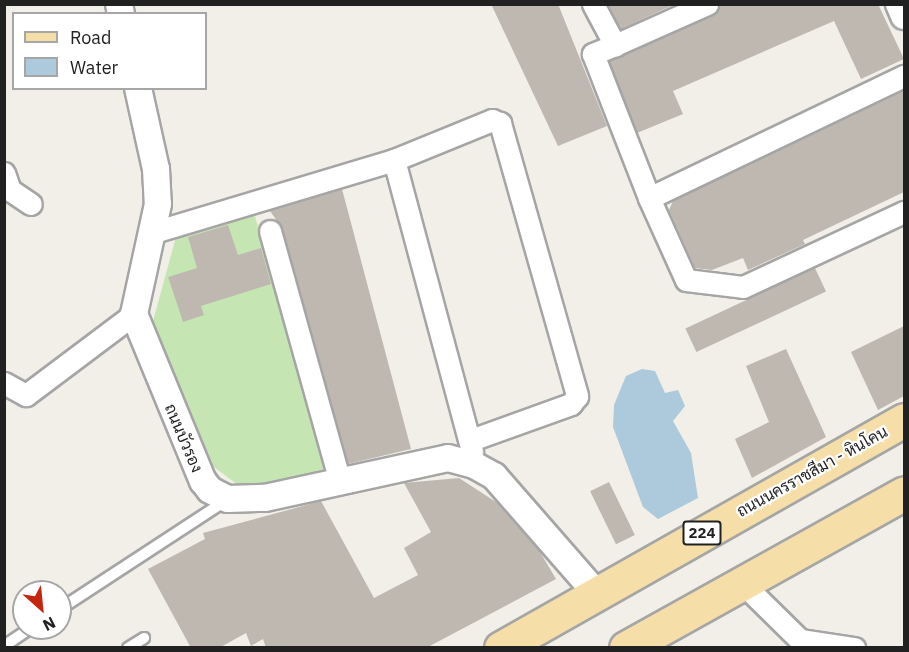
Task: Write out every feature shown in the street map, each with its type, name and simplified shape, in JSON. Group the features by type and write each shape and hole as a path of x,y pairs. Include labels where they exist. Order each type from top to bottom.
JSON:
{"main road":[{"name":"ถนนนครราชสีมา - หินโคน","path":"501,648 596,592 904,420"},
{"path":"626,648 904,493"}],"street":[{"path":"593,4 615,45"},
{"path":"707,4 593,54 649,198 686,280 742,287 904,212"},
{"path":"899,4 904,16"},
{"path":"649,198 904,76"},
{"path":"4,383 26,395 134,314 154,232 156,169 138,90"},
{"path":"154,232 394,160 492,120 500,123 505,133 577,396 571,404 473,452 265,498 228,499"},
{"path":"394,160 473,452 596,592"},
{"path":"4,173 10,190 31,204"},
{"path":"270,231 340,482"},
{"name":"ถนนบัวรอง","path":"134,314 203,481 210,490 228,499"},
{"path":"742,583 800,640 847,647"}],"lane":[{"path":"72,601 228,499"},
{"path":"128,648 144,638"}],"green space":[{"path":"254,213 328,468 252,489 242,488 214,467 153,321 176,237"}],"water":[{"path":"642,369 655,371 665,393 678,390 685,406 673,421 691,453 698,498 658,519 643,507 613,427 614,405 626,376"}],"building":[{"path":"491,4 558,4 607,126 558,146"},
{"path":"608,4 675,4 621,29"},
{"path":"720,4 878,4 904,59 861,79 834,21 673,91 683,114 637,133 609,61 712,16"},
{"path":"904,91 904,192 803,240 805,244 748,270 743,258 712,270 695,268 669,210 673,201"},
{"path":"342,189 411,449 348,464 282,228 270,211"},
{"path":"228,225 238,255 261,248 271,284 201,306 204,315 183,322 168,277 197,268 188,237"},
{"path":"815,268 826,292 696,352 685,328"},
{"path":"904,326 904,396 878,410 851,352"},
{"path":"786,349 826,437 752,478 735,439 769,422 746,366"},
{"path":"459,478 496,502 540,552 556,579 426,648 266,648 263,639 251,646 246,633 219,648 191,648 148,569 205,539 203,533 321,501 374,598 418,575 404,548 431,532 404,483"},
{"path":"609,482 635,535 616,544 590,491"}]}
